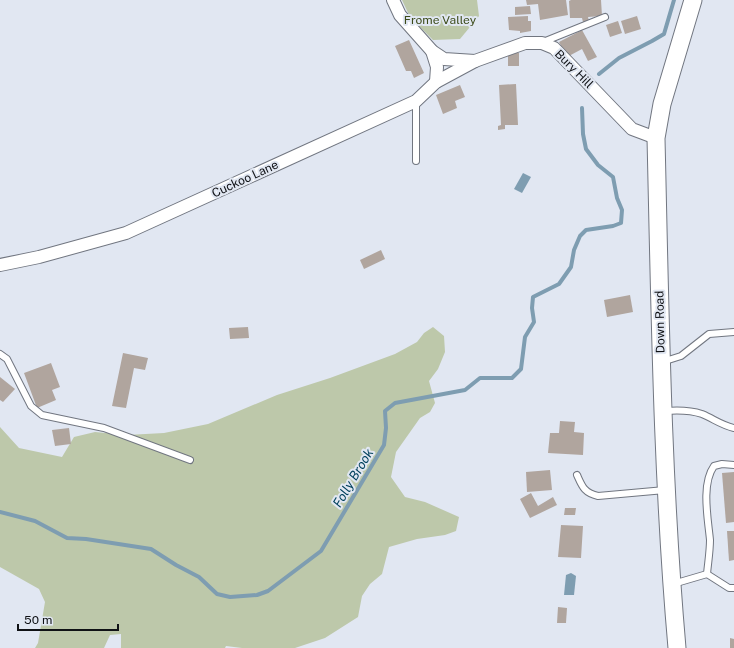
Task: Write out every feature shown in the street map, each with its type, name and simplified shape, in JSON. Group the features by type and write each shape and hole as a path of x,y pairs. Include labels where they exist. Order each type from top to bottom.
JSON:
{"street":[{"name":"Bury Hill","path":"393,0 400,14 432,51 444,59 476,61 525,44 542,43 554,48 632,129 656,138"},
{"name":"Down Road","path":"677,648 672,585 661,363 656,138 662,104 693,0"},
{"name":"Bury Hill","path":"432,51 437,67 436,82"},
{"name":"Cuckoo Lane","path":"0,265 39,257 126,233 416,101 436,82 476,61"}],"lane":[{"path":"542,43 605,17"},
{"path":"416,101 416,161"},
{"path":"661,363 681,356 709,334 734,332"},
{"path":"0,354 7,359 32,406 42,415 104,428 190,460"},
{"path":"663,411 685,410 702,414 722,425 734,428"},
{"path":"707,574 710,542 707,511 709,473 714,466 722,464 734,465"},
{"path":"577,474 584,490 591,495 598,496 667,490"},
{"path":"672,585 707,574 729,588 734,588"}],"green space":[{"name":"Frome Valley","path":"402,0 477,0 479,16 460,39 433,40 410,17"},
{"path":"433,327 444,336 445,352 438,369 429,381 435,403 430,412 420,418 396,452 391,477 405,497 425,502 459,517 456,531 445,535 417,539 389,547 382,574 370,584 362,596 358,617 325,638 295,648 242,648 226,646 225,648 121,648 121,634 110,635 104,648 35,648 38,643 45,602 39,589 0,567 0,427 19,448 62,457 74,437 95,432 127,435 164,433 208,424 277,395 330,378 395,354 417,342 424,333"}],"water":[{"path":"523,173 531,177 522,193 514,189"},
{"path":"571,573 576,576 574,595 564,595 566,575"}],"building":[{"path":"526,0 566,0 568,15 540,20 538,4 527,5"},
{"path":"601,0 602,16 588,17 589,21 583,22 582,18 570,18 569,1"},
{"path":"530,6 531,14 515,15 515,7"},
{"path":"528,16 528,21 531,21 531,31 520,33 520,31 509,30 508,17"},
{"path":"637,16 641,29 625,34 621,21"},
{"path":"618,21 622,33 610,37 606,25"},
{"path":"582,30 597,57 588,61 582,49 567,57 559,42"},
{"path":"409,40 424,73 414,78 411,71 406,71 395,46"},
{"path":"508,53 519,53 519,66 508,66"},
{"path":"516,84 518,125 505,125 505,129 498,130 498,126 501,125 499,85"},
{"path":"460,85 465,97 455,101 457,108 443,114 436,95"},
{"path":"381,250 385,259 364,269 360,260"},
{"path":"630,295 633,312 607,317 604,300"},
{"path":"248,327 249,338 230,339 229,328"},
{"path":"123,353 148,358 145,370 134,368 126,408 112,406"},
{"path":"51,363 60,387 52,390 56,400 37,408 24,373"},
{"path":"0,377 15,389 3,402 0,400"},
{"path":"560,421 575,422 574,432 584,433 583,455 548,453 550,433 559,433"},
{"path":"69,428 71,444 55,446 52,430"},
{"path":"550,470 552,490 527,492 526,472"},
{"path":"734,472 734,522 726,523 722,473"},
{"path":"531,493 538,506 553,497 557,505 530,518 520,499"},
{"path":"565,508 576,508 575,515 564,515"},
{"path":"561,525 583,526 581,558 558,557"},
{"path":"727,531 734,531 734,560 729,561"},
{"path":"558,607 567,608 566,623 557,623"},
{"path":"730,638 734,639 734,648 730,648"}],"waterway":[{"name":"Folly Brook","path":"599,74 619,58 664,34 674,0"},
{"name":"Folly Brook","path":"0,512 35,521 67,538 86,539 151,549 176,565 199,577 217,594 230,597 257,595 268,591 321,551 384,445 386,428 385,411 395,403 465,390 480,378 512,378 521,369 525,337 534,322 532,308 533,297 559,284 571,267 574,250 580,236 586,230 613,226 621,223 622,210 617,198 613,177 598,165 586,149 583,134 582,108"}]}
